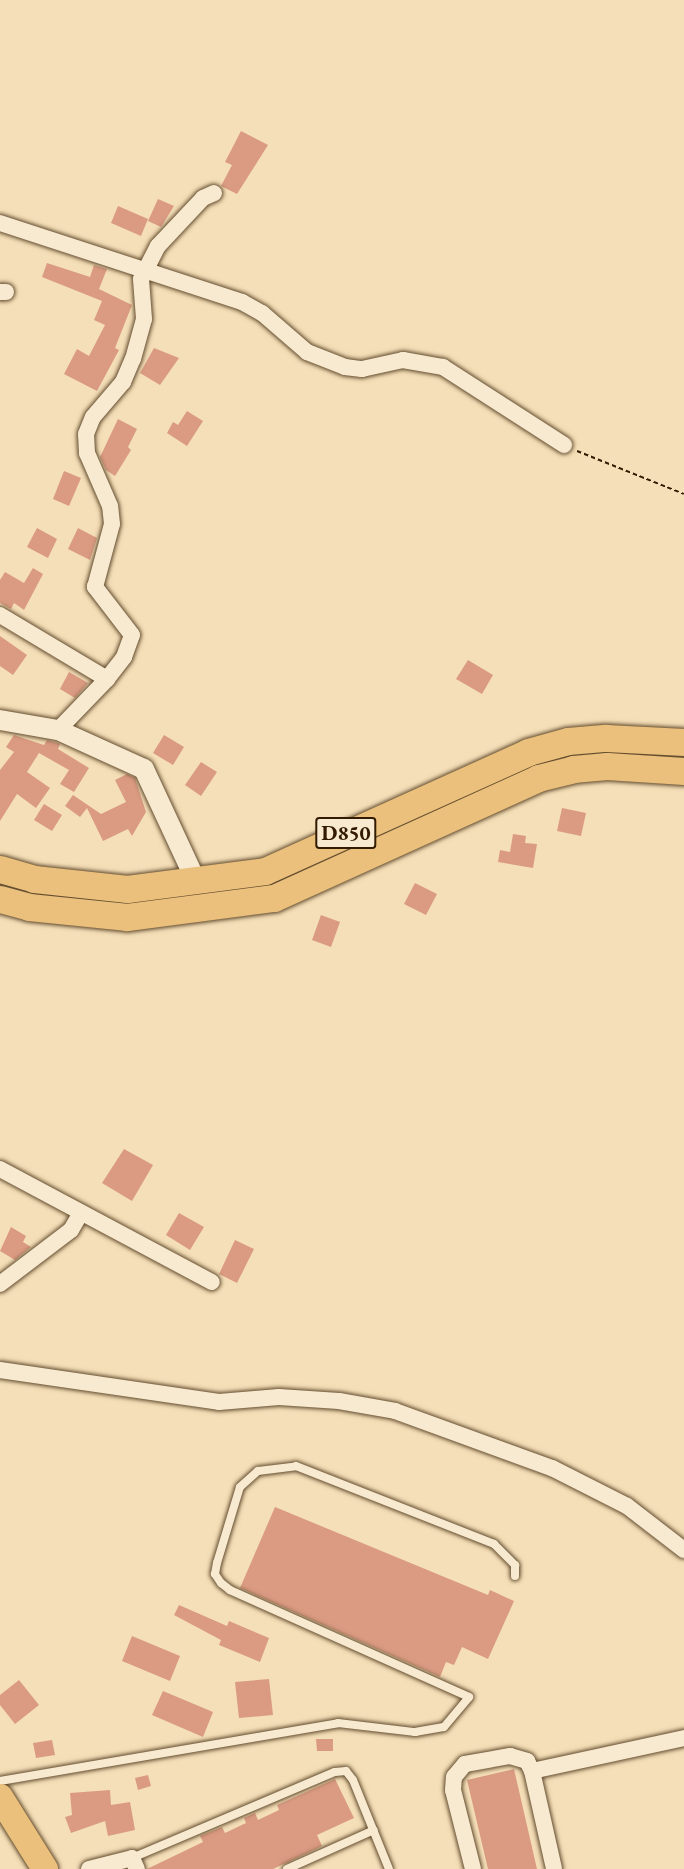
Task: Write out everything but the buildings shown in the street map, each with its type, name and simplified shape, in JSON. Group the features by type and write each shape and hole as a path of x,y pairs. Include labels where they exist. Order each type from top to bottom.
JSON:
{"highway":[{"name":"D850","path":"0,869 34,879 127,889 265,871 528,752 568,741 606,738 684,742"},
{"name":"D850","path":"0,899 29,907 127,917 274,898 538,778 607,766 684,771"}],"main road":[{"path":"0,1797 45,1869"}],"street":[{"path":"58,730 107,680 124,657 132,635 95,587 112,524 110,506 87,453 86,434 93,417 123,382 133,359 144,319 140,293 146,270 158,246 203,198 214,193"},
{"path":"0,223 72,250 146,270 242,302 262,313 307,352 345,367 362,369 403,360 443,367 564,445"},
{"path":"0,615 107,680"},
{"path":"0,720 58,730 144,769 196,881"},
{"path":"0,1169 212,1282"},
{"path":"0,1284 71,1230 81,1213"},
{"path":"0,1370 208,1401 319,1400 395,1412 552,1468 627,1506 665,1540 684,1550"},
{"path":"532,1771 684,1738"},
{"path":"472,1869 453,1790 454,1777 465,1764 510,1756 527,1761 532,1771 554,1869"},
{"path":"88,1869 134,1864"}],"lane":[{"path":"0,1780 338,1722 415,1732 444,1727 469,1697 230,1590 221,1583 215,1574 240,1487 258,1471 296,1466 494,1544 515,1565 515,1576"},
{"path":"134,1864 335,1772 346,1771 353,1780 389,1869"},
{"path":"287,1869 374,1830"}],"path":[{"path":"564,445 684,494"}]}
